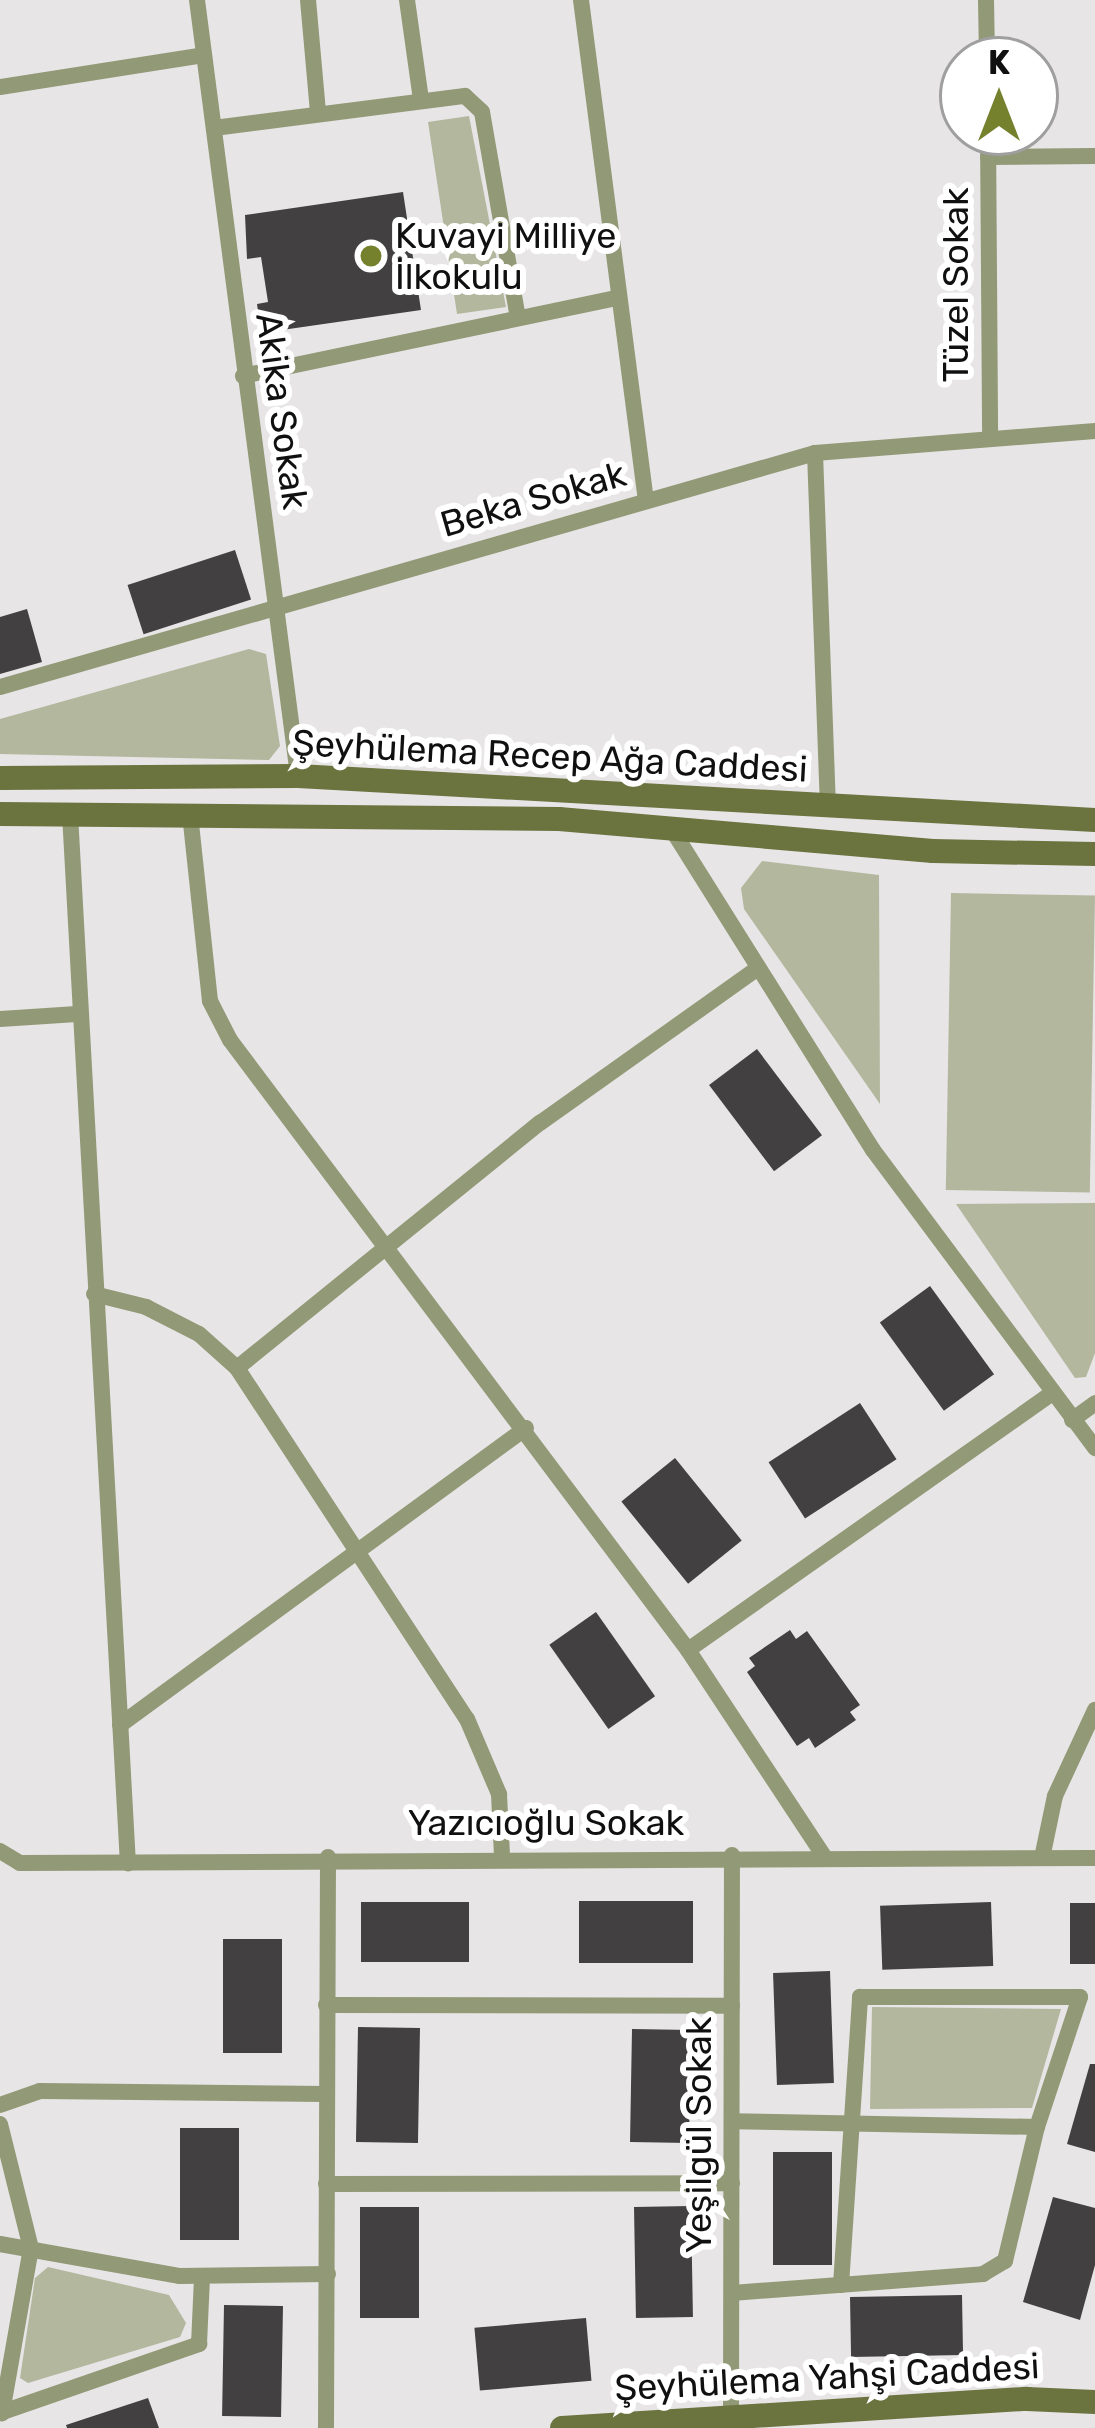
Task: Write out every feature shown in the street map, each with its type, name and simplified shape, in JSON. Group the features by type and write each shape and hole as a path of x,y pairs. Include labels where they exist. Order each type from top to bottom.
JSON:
{"street":[{"name":"Akika Sokak","path":"197,0 298,776"},
{"path":"308,0 317,113"},
{"path":"407,0 421,100"},
{"path":"580,0 646,501"},
{"path":"986,0 987,36"},
{"path":"0,87 204,55"},
{"path":"214,128 465,96 482,112 518,318"},
{"path":"988,157 1095,155"},
{"name":"Tüzel Sokak","path":"988,157 989,438"},
{"path":"243,376 616,298"},
{"name":"Beka Sokak","path":"0,687 814,453 1095,431"},
{"path":"814,453 829,808"},
{"name":"Şeyhülema Recep Ağa Caddesi","path":"0,778 298,776 1095,820"},
{"name":"Şeyhülema Recep Ağa Caddesi","path":"0,814 190,814 671,828 933,851 1095,854"},
{"path":"70,814 77,1014 128,1863"},
{"path":"190,814 210,1001 230,1040 389,1242 688,1649 824,1856"},
{"path":"671,828 873,1150 1049,1395 1095,1448"},
{"path":"237,1368 389,1242 758,968"},
{"path":"0,1019 77,1014"},
{"path":"94,1294 146,1307 200,1334 237,1368 467,1719 499,1794 502,1856"},
{"path":"688,1649 1049,1395"},
{"path":"1072,1420 1095,1403"},
{"path":"119,1725 355,1548 526,1428"},
{"path":"1042,1858 1055,1796 1095,1710"},
{"name":"Yazıcıoğlu Sokak","path":"0,1851 20,1863 502,1856 1095,1858"},
{"name":"Yeşilgül Sokak","path":"731,2415 732,1855"},
{"path":"326,2428 328,1857"},
{"path":"732,2293 841,2285 983,2274 1005,2260 1037,2127 1080,1997 860,1997 841,2285"},
{"path":"326,2005 732,2006"},
{"path":"0,2105 40,2091 325,2094"},
{"path":"732,2122 1037,2127"},
{"path":"0,2124 31,2248 1,2413 199,2344 202,2277"},
{"path":"326,2184 732,2183"},
{"path":"0,2244 202,2277 328,2274"},
{"name":"Şeyhülema Yahşi Caddesi","path":"562,2428 731,2415 1095,2402"}],"green space":[{"path":"469,116 506,307 457,314 428,122"},
{"path":"249,649 266,654 280,746 269,760 0,754 0,719"},
{"path":"762,861 879,875 880,1104 744,909 741,888"},
{"path":"951,893 1095,896 1090,1192 946,1190"},
{"path":"1095,1203 1095,1353 1086,1377 1075,1378 956,1204"},
{"path":"872,2007 1061,2009 1032,2108 870,2109"},
{"path":"48,2267 169,2295 186,2323 180,2337 28,2383 20,2378 35,2278"}],"building":[{"path":"403,192 421,310 261,333 257,304 268,302 261,257 247,259 245,215"},
{"path":"235,550 251,599 144,634 128,585"},
{"path":"27,609 42,662 0,674 0,617"},
{"path":"757,1049 822,1135 774,1171 709,1085"},
{"path":"930,1286 994,1374 944,1411 880,1322"},
{"path":"860,1403 896,1459 805,1519 769,1462"},
{"path":"675,1458 742,1540 688,1584 621,1501"},
{"path":"596,1612 655,1696 608,1729 549,1645"},
{"path":"790,1630 796,1639 807,1631 860,1705 850,1712 856,1720 815,1748 809,1738 797,1746 747,1672 755,1666 749,1658"},
{"path":"579,1901 693,1901 693,1963 579,1963"},
{"path":"361,1902 469,1902 469,1962 361,1962"},
{"path":"991,1902 993,1966 882,1970 880,1906"},
{"path":"1070,1903 1095,1903 1095,1964 1070,1964"},
{"path":"223,1939 282,1939 282,2053 223,2053"},
{"path":"830,1971 834,2083 777,2085 773,1973"},
{"path":"358,2027 420,2028 418,2143 356,2142"},
{"path":"632,2029 691,2030 689,2143 630,2142"},
{"path":"1090,2064 1095,2064 1095,2152 1067,2144"},
{"path":"180,2128 239,2128 239,2240 180,2240"},
{"path":"773,2152 832,2152 832,2265 773,2265"},
{"path":"1053,2197 1095,2208 1095,2265 1080,2320 1023,2302"},
{"path":"691,2206 693,2317 636,2318 634,2207"},
{"path":"360,2207 419,2207 419,2318 360,2318"},
{"path":"962,2295 963,2355 851,2357 850,2297"},
{"path":"224,2305 283,2306 281,2417 222,2416"},
{"path":"586,2318 591,2381 480,2391 474,2328"},
{"path":"148,2398 159,2428 67,2428 66,2425"}],"place":[{"name":"Kuvayi Milliye İlkokulu","path":"371,256"}]}
